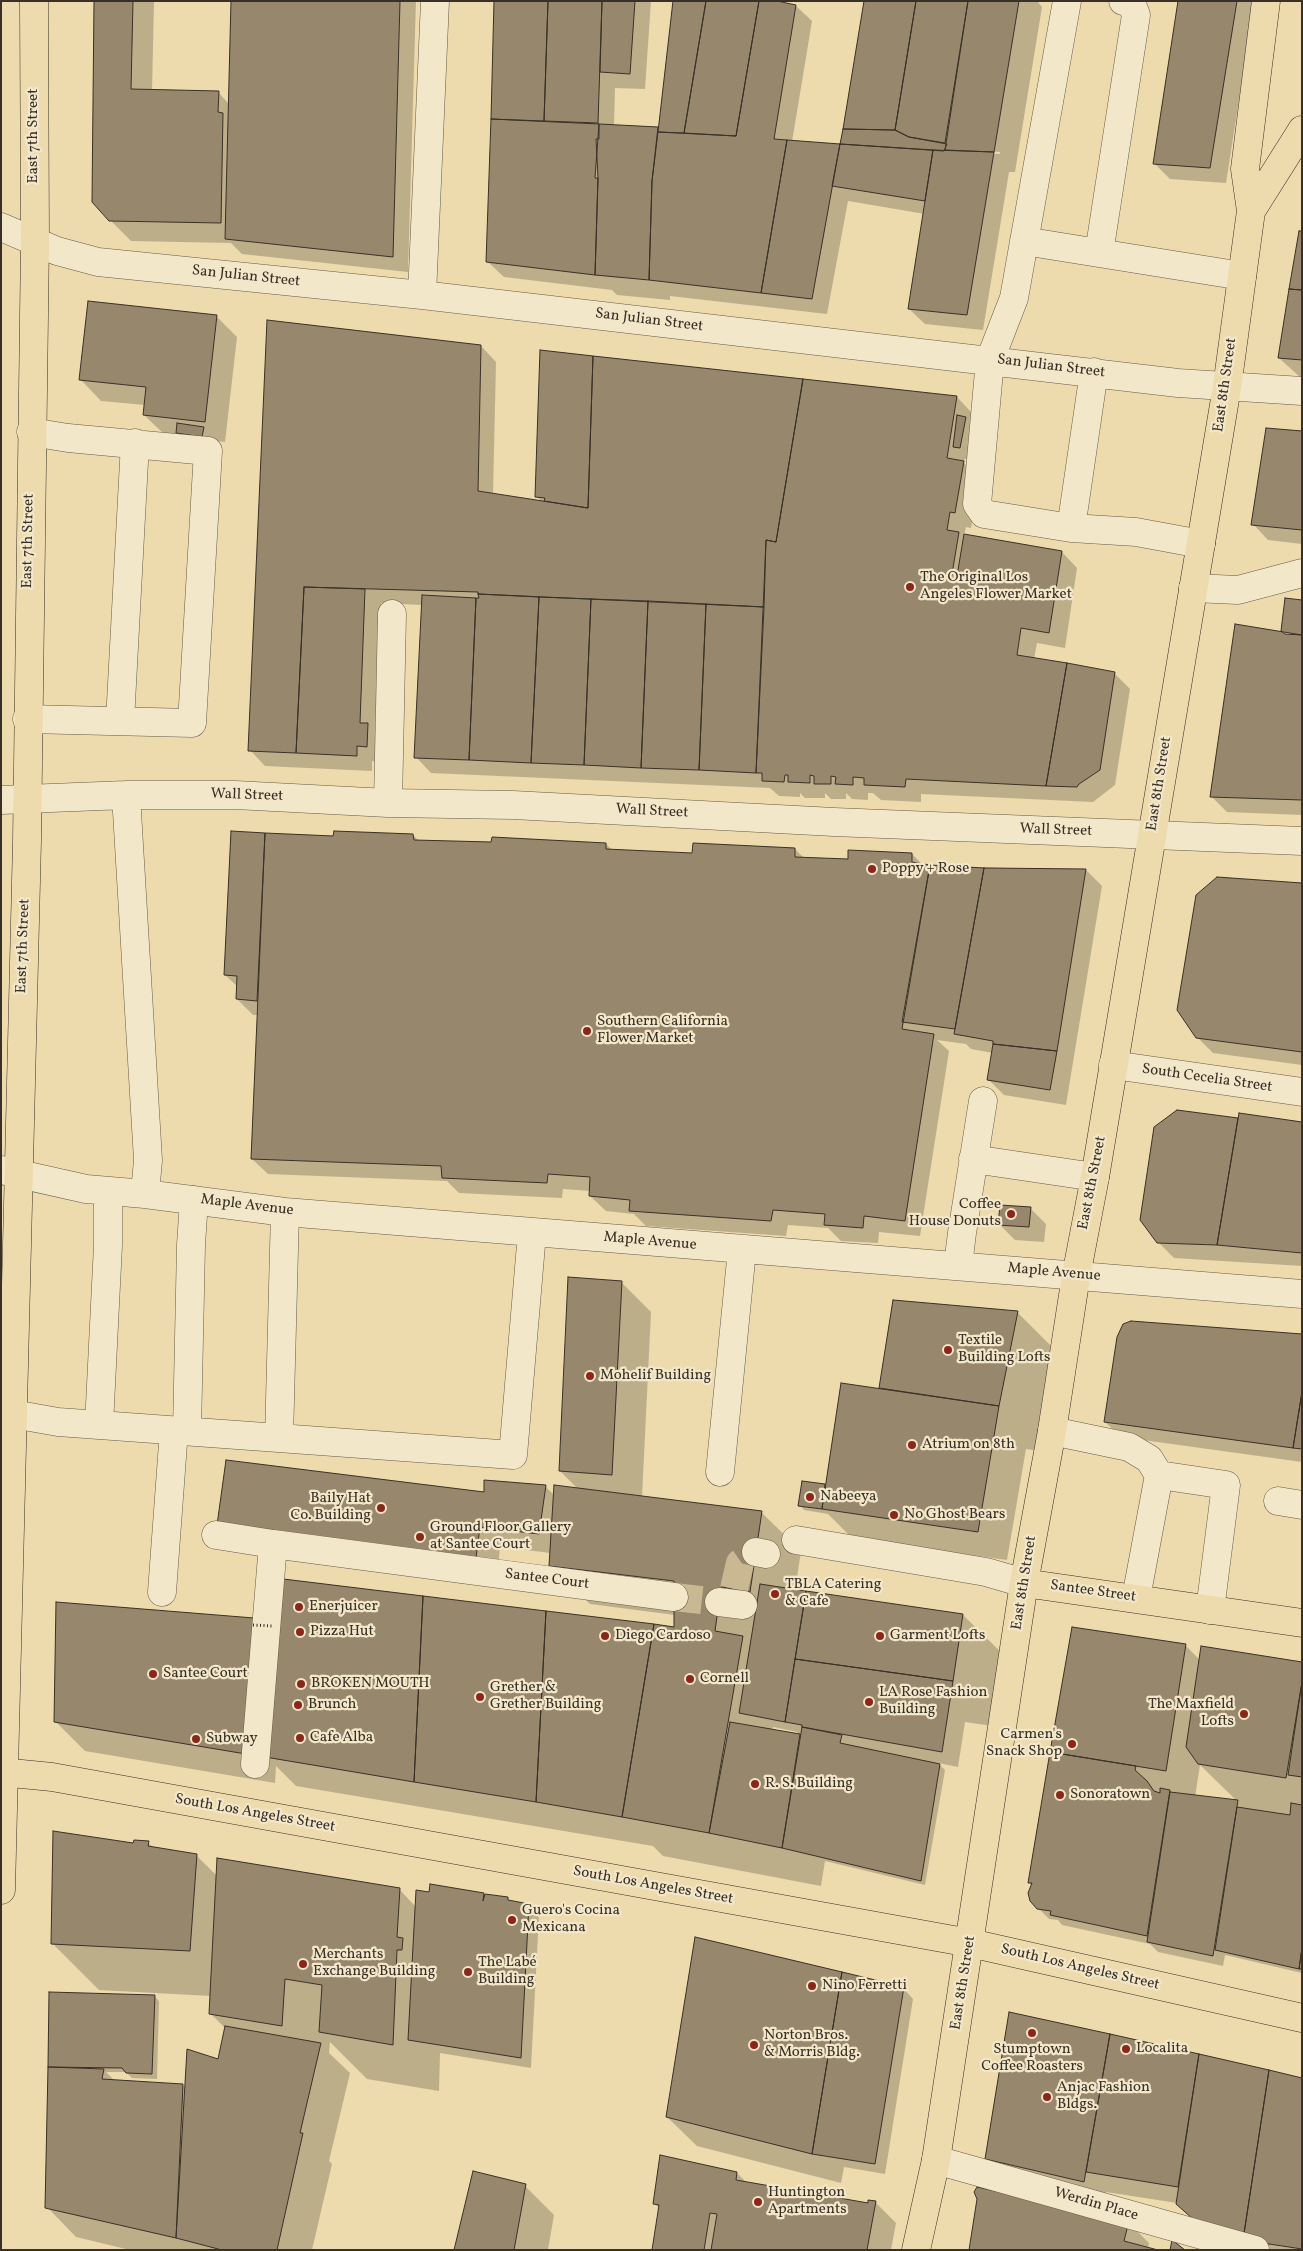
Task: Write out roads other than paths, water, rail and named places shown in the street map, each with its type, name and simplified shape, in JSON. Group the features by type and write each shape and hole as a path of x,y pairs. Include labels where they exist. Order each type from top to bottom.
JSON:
{"main road":[{"name":"East 7th Street","path":"1,1890 2,1772 13,1414 8,1344 14,800 27,719 35,241 34,1"},
{"path":"1251,211 1245,168 1266,1"},
{"name":"East 8th Street","path":"916,2250 936,2160 1024,1583 1052,1432 1076,1276 1095,1178 1227,387 1251,211 1302,130"},
{"name":"Santee Street","path":"1024,1583 1302,1623"},
{"name":"South Los Angeles Street","path":"2,1772 52,1777 970,1943 1302,2018"}],"street":[{"path":"422,295 434,1"},
{"path":"1067,1 1014,298 990,360 977,504 984,514 1071,528 1136,532 1201,544"},
{"path":"1099,253 1136,15 1131,2 1124,1"},
{"name":"San Julian Street","path":"1,228 57,251 98,262 422,295 1227,387 1302,391"},
{"path":"1024,241 1242,276"},
{"path":"1071,528 1094,372"},
{"path":"27,719 192,723 208,450 68,438 31,432"},
{"path":"120,721 135,443"},
{"path":"1193,588 1238,590 1302,573"},
{"path":"388,803 392,614"},
{"path":"126,795 148,1160 145,1194"},
{"name":"Wall Street","path":"14,800 126,795 235,795 388,803 514,805 854,823 1152,834 1302,842"},
{"name":"South Cecelia Street","path":"1113,1065 1302,1092"},
{"path":"958,1265 983,1101"},
{"path":"973,1158 1095,1178"},
{"name":"Maple Avenue","path":"10,1171 68,1185 108,1191 285,1212 1302,1294"},
{"path":"99,1425 108,1245 108,1191"},
{"path":"162,1592 181,1431 194,1200"},
{"path":"279,1438 285,1212"},
{"path":"13,1414 58,1422 513,1455 532,1233"},
{"path":"720,1472 742,1250"},
{"path":"1052,1432 1129,1447 1149,1459 1159,1475 1136,1598"},
{"path":"1159,1475 1226,1485 1210,1610"},
{"name":"Santee Court","path":"216,1535 674,1597"},
{"name":"Santee Street","path":"796,1540 986,1572 1024,1583"},
{"path":"256,1764 273,1544"},
{"name":"Werdin Place","path":"936,2160 1256,2250"}],"tunnel":[{"path":"734,1589 740,1563 756,1552"},
{"path":"674,1597 719,1602"}],"place":[{"name":"The Original Los Angeles Flower Market","path":"910,587"},
{"name":"Poppy + Rose","path":"872,869"},
{"name":"Southern California Flower Market","path":"587,1031"},
{"name":"Coffee House Donuts","path":"1011,1214"},
{"name":"Textile Building Lofts","path":"948,1350"},
{"name":"Mohelif Building","path":"590,1376"},
{"name":"Atrium on 8th","path":"912,1445"},
{"name":"Nabeeya","path":"810,1497"},
{"name":"Baily Hat Co. Building","path":"381,1508"},
{"name":"No Ghost Bears","path":"894,1515"},
{"name":"Ground Floor Gallery at Santee Court","path":"420,1537"},
{"name":"TBLA Catering & Cafe","path":"775,1594"},
{"name":"Enerjuicer","path":"299,1607"},
{"name":"Pizza Hut","path":"300,1632"},
{"name":"Diego Cardoso","path":"605,1636"},
{"name":"Garment Lofts","path":"880,1636"},
{"name":"Santee Court","path":"153,1674"},
{"name":"Cornell","path":"690,1679"},
{"name":"BROKEN MOUTH","path":"301,1684"},
{"name":"Grether & Grether Building","path":"480,1697"},
{"name":"LA Rose Fashion Building","path":"869,1702"},
{"name":"Brunch","path":"298,1705"},
{"name":"The Maxfield Lofts","path":"1244,1714"},
{"name":"Cafe Alba","path":"300,1738"},
{"name":"Subway","path":"196,1739"},
{"name":"Carmen's Snack Shop","path":"1072,1744"},
{"name":"R. S. Building","path":"755,1784"},
{"name":"Sonoratown","path":"1060,1795"},
{"name":"Guero's Cocina Mexicana","path":"512,1920"},
{"name":"Merchants Exchange Building","path":"303,1964"},
{"name":"The Labé Building","path":"468,1972"},
{"name":"Nino Ferretti","path":"812,1986"},
{"name":"Stumptown Coffee Roasters","path":"1032,2033"},
{"name":"Norton Bros. & Morris Bldg.","path":"754,2045"},
{"name":"Localita","path":"1126,2049"},
{"name":"Anjac Fashion Bldgs.","path":"1047,2097"},
{"name":"Huntington Apartments","path":"758,2202"}]}
